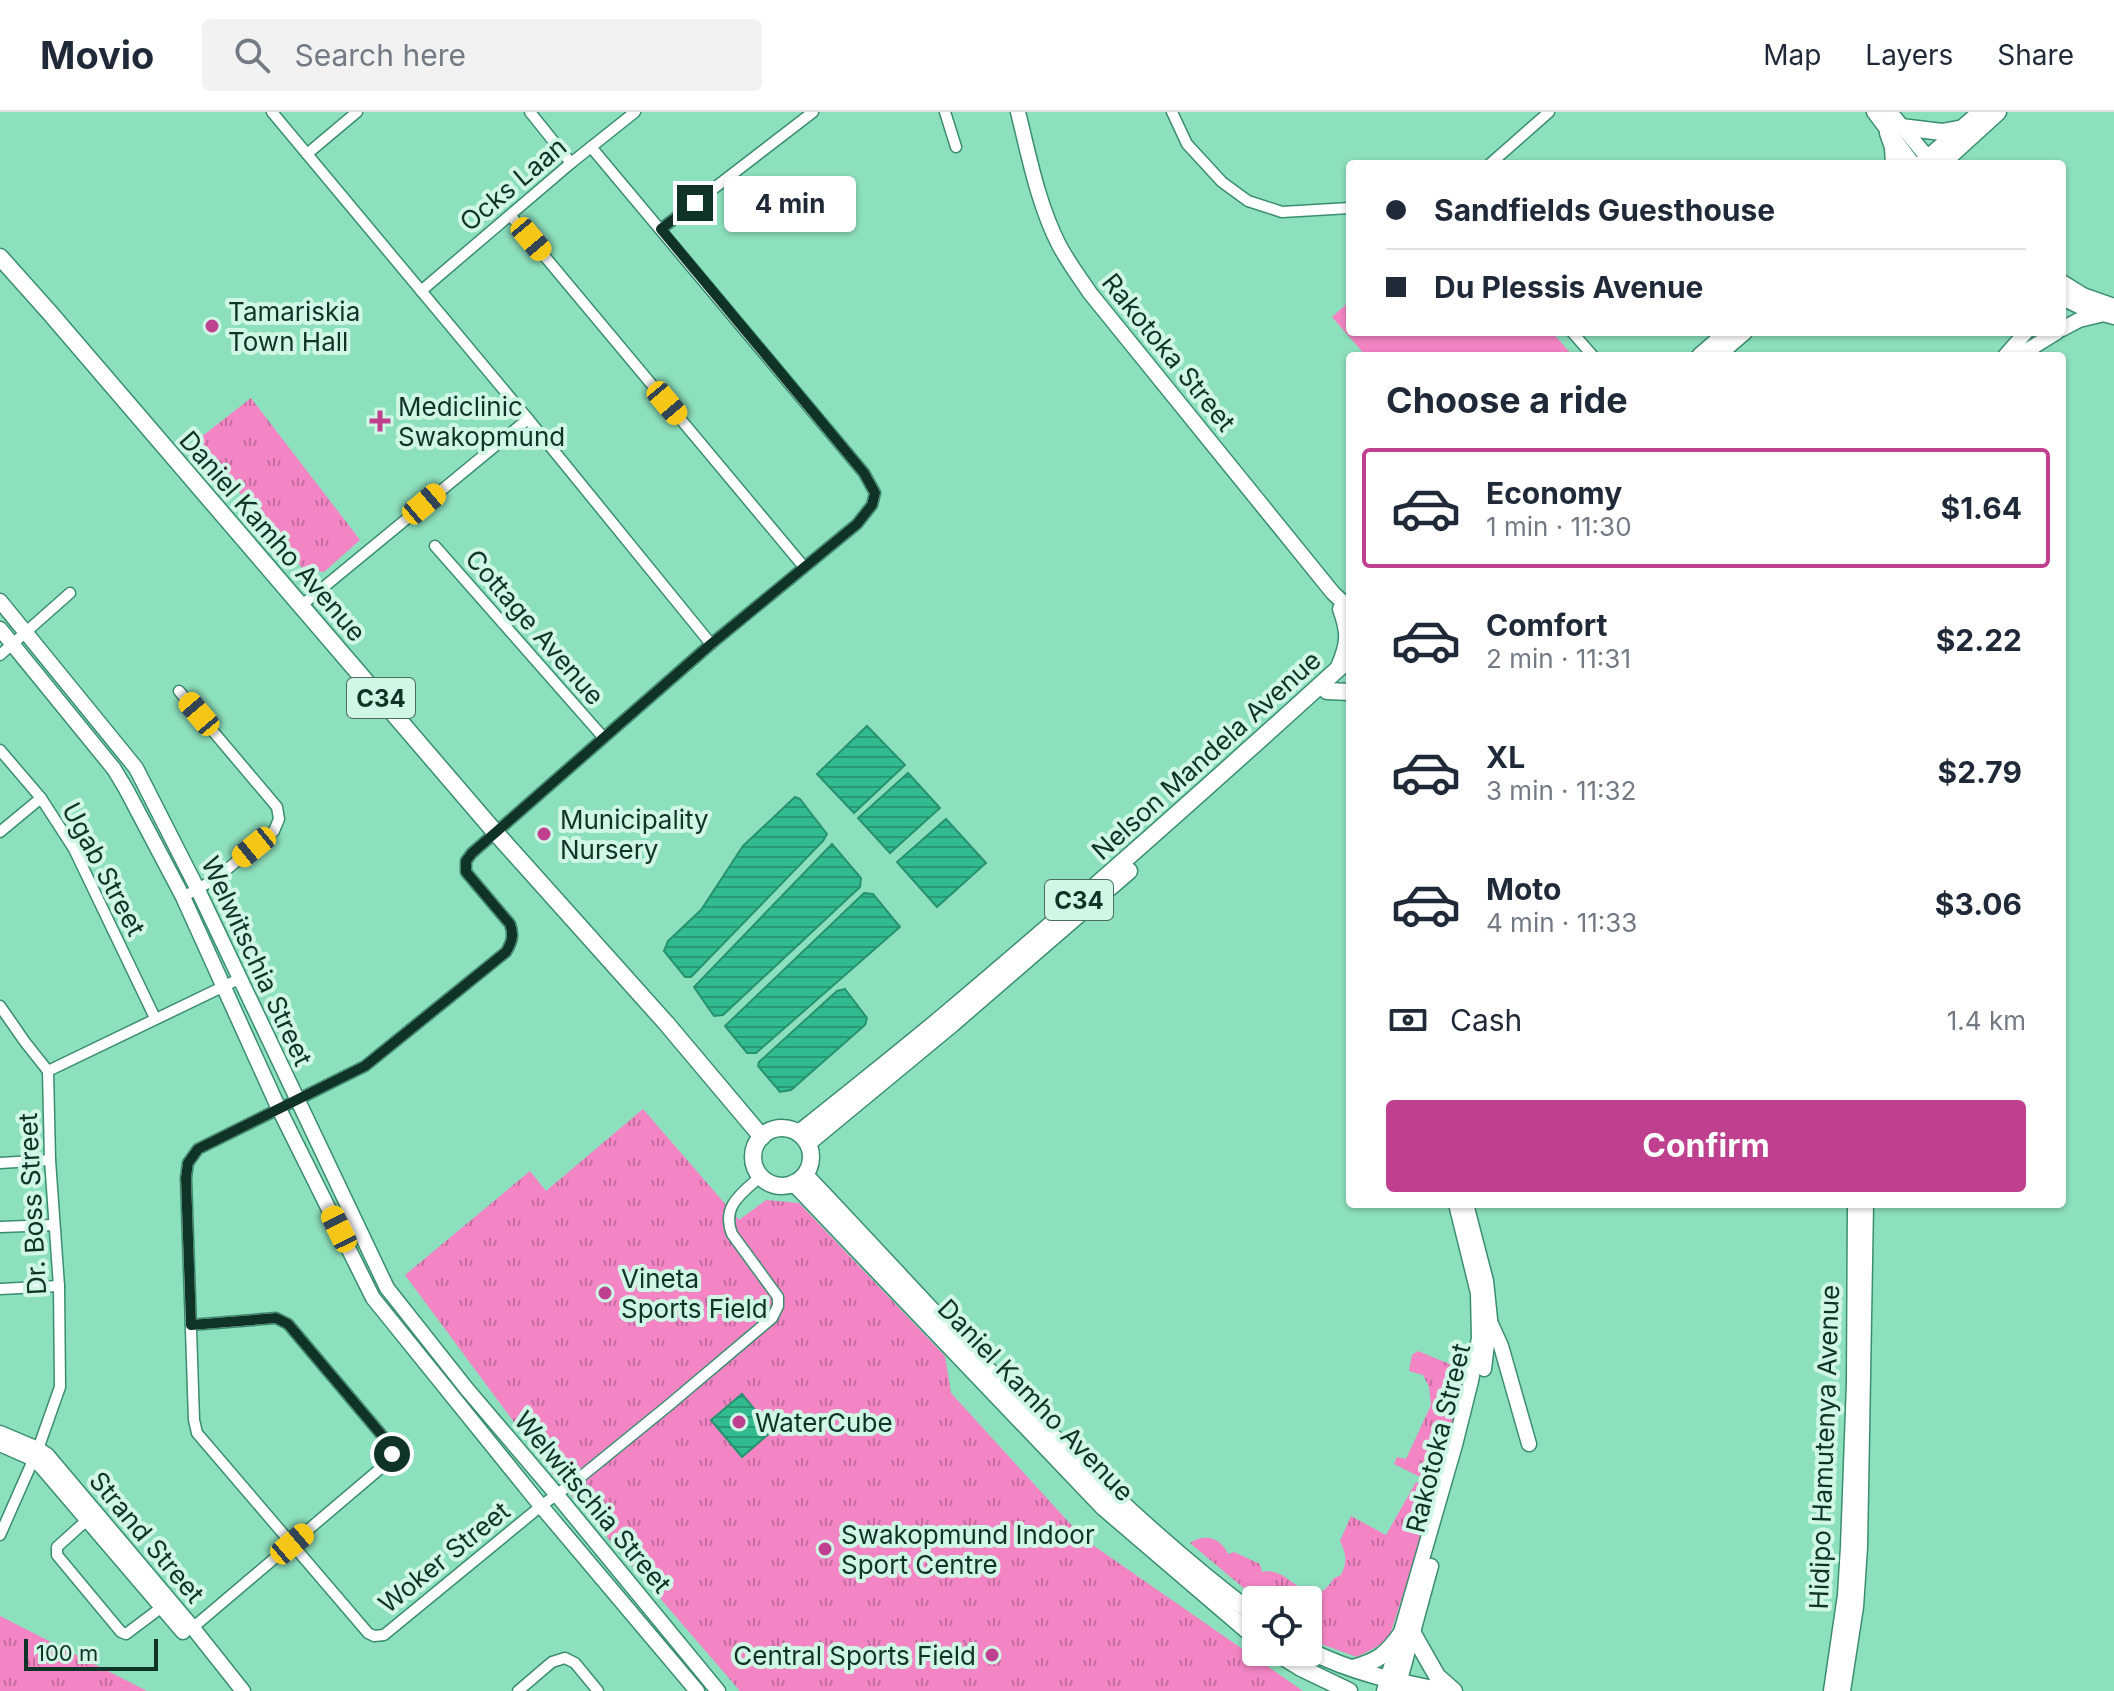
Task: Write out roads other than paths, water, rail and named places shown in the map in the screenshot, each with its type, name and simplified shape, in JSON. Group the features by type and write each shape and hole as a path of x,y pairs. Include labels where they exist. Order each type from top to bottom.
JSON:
{"main road":[{"path":"1961,160 1966,132 1981,112"},
{"path":"1931,160 1998,112"},
{"path":"1894,160 1895,130 1966,132"},
{"name":"Daniel Kamho Avenue","path":"0,257 762,1137"},
{"path":"1704,352 1722,336"},
{"path":"1721,352 1739,336"},
{"name":"Nelson Mandela Avenue","path":"803,1138 952,1024 1087,909 1327,691 1346,666"},
{"name":"Nelson Mandela Avenue","path":"803,1138 1346,666"},
{"path":"1327,691 1346,692"},
{"path":"780,1128 793,1130 803,1138 811,1159 800,1179 778,1185 761,1176 754,1157 762,1137 780,1128"},
{"name":"Daniel Kamho Avenue","path":"800,1179 1080,1464 1144,1525 1242,1605"},
{"name":"Daniel Kamho Avenue","path":"800,1179 1103,1507 1242,1626"},
{"path":"1351,1668 1379,1659 1407,1633 1437,1676 1454,1691"},
{"path":"1322,1656 1392,1686 1444,1691"},
{"path":"1298,1666 1349,1691"},
{"path":"1301,1668 1329,1691"}],"street":[{"path":"272,112 711,644"},
{"path":"307,154 357,112"},
{"path":"530,112 571,163"},
{"path":"661,229 813,112"},
{"path":"945,112 956,147"},
{"name":"Rakotoka Street","path":"1018,112 1049,223 1072,267 1346,610"},
{"path":"1172,112 1187,144 1222,182 1248,201 1282,212 1346,208"},
{"path":"1495,160 1549,112"},
{"path":"1874,112 1924,160"},
{"path":"1890,112 1895,130"},
{"name":"Ocks Laan","path":"421,291 630,113"},
{"path":"495,832 711,644 857,524 872,505 875,493 864,473 591,147"},
{"path":"511,216 804,567"},
{"path":"2066,295 2114,306"},
{"path":"2066,296 2107,316"},
{"path":"2066,327 2079,320 2107,316"},
{"path":"1576,336 1590,352"},
{"path":"2015,349 2033,336"},
{"path":"2015,349 2047,336"},
{"path":"302,605 528,419"},
{"name":"Cottage Avenue","path":"435,546 603,737"},
{"path":"0,655 70,593"},
{"name":"Welwitschia Street","path":"0,601 136,768 197,888 387,1288 466,1388 718,1691"},
{"name":"Welwitschia Street","path":"0,629 121,779 183,897 279,1109 373,1298 541,1506 697,1691"},
{"path":"179,691 277,807 279,819 274,831 215,879 183,897"},
{"name":"Ugab Street","path":"0,750 41,798 74,849 155,1018"},
{"path":"0,832 41,798"},
{"name":"Woker Street","path":"495,832 472,853 465,867 510,924 513,933 506,952 365,1066 198,1149 188,1163 194,1420 197,1433 368,1633 384,1635 772,1318 778,1306 778,1297 728,1224 729,1211 736,1199 761,1176"},
{"path":"0,1006 48,1071 239,979"},
{"name":"Dr. Boss Street","path":"0,1535 36,1454 60,1387 59,1286 50,1160 48,1071"},
{"path":"0,1163 50,1160"},
{"name":"Rakotoka Street","path":"1407,1633 1471,1381 1479,1338 1478,1293 1457,1208"},
{"name":"Rakotoka Street","path":"1392,1686 1479,1388 1487,1350 1490,1319 1486,1281 1467,1208"},
{"name":"Hidipo Hamutenya Avenue","path":"1831,1691 1845,1595 1848,1547 1854,1383 1855,1208"},
{"name":"Hidipo Hamutenya Avenue","path":"1843,1691 1856,1607 1860,1547 1866,1208"},
{"path":"0,1227 54,1225"},
{"path":"0,1289 59,1286"},
{"path":"189,1631 388,1462 392,1454 391,1446 288,1324 276,1318 191,1325"},
{"path":"1490,1319 1501,1346 1529,1444"},
{"name":"Strand Street","path":"0,1433 36,1454 87,1520 162,1607 189,1631 231,1691"},
{"name":"Strand Street","path":"0,1444 47,1455 189,1631 243,1691"},
{"path":"87,1520 57,1547 57,1555 121,1632 126,1634 162,1607"},
{"path":"518,1691 552,1662 565,1658 575,1663 598,1691"}],"place":[{"name":"Tamariskia Town Hall","path":"212,326"},
{"name":"Mediclinic Swakopmund","path":"380,421"},
{"name":"Municipality Nursery","path":"544,834"},
{"name":"Vineta Sports Field","path":"605,1293"},
{"name":"WaterCube","path":"739,1422"},
{"name":"Swakopmund Indoor Sport Centre","path":"825,1549"},
{"name":"Central Sports Field","path":"992,1655"}]}
